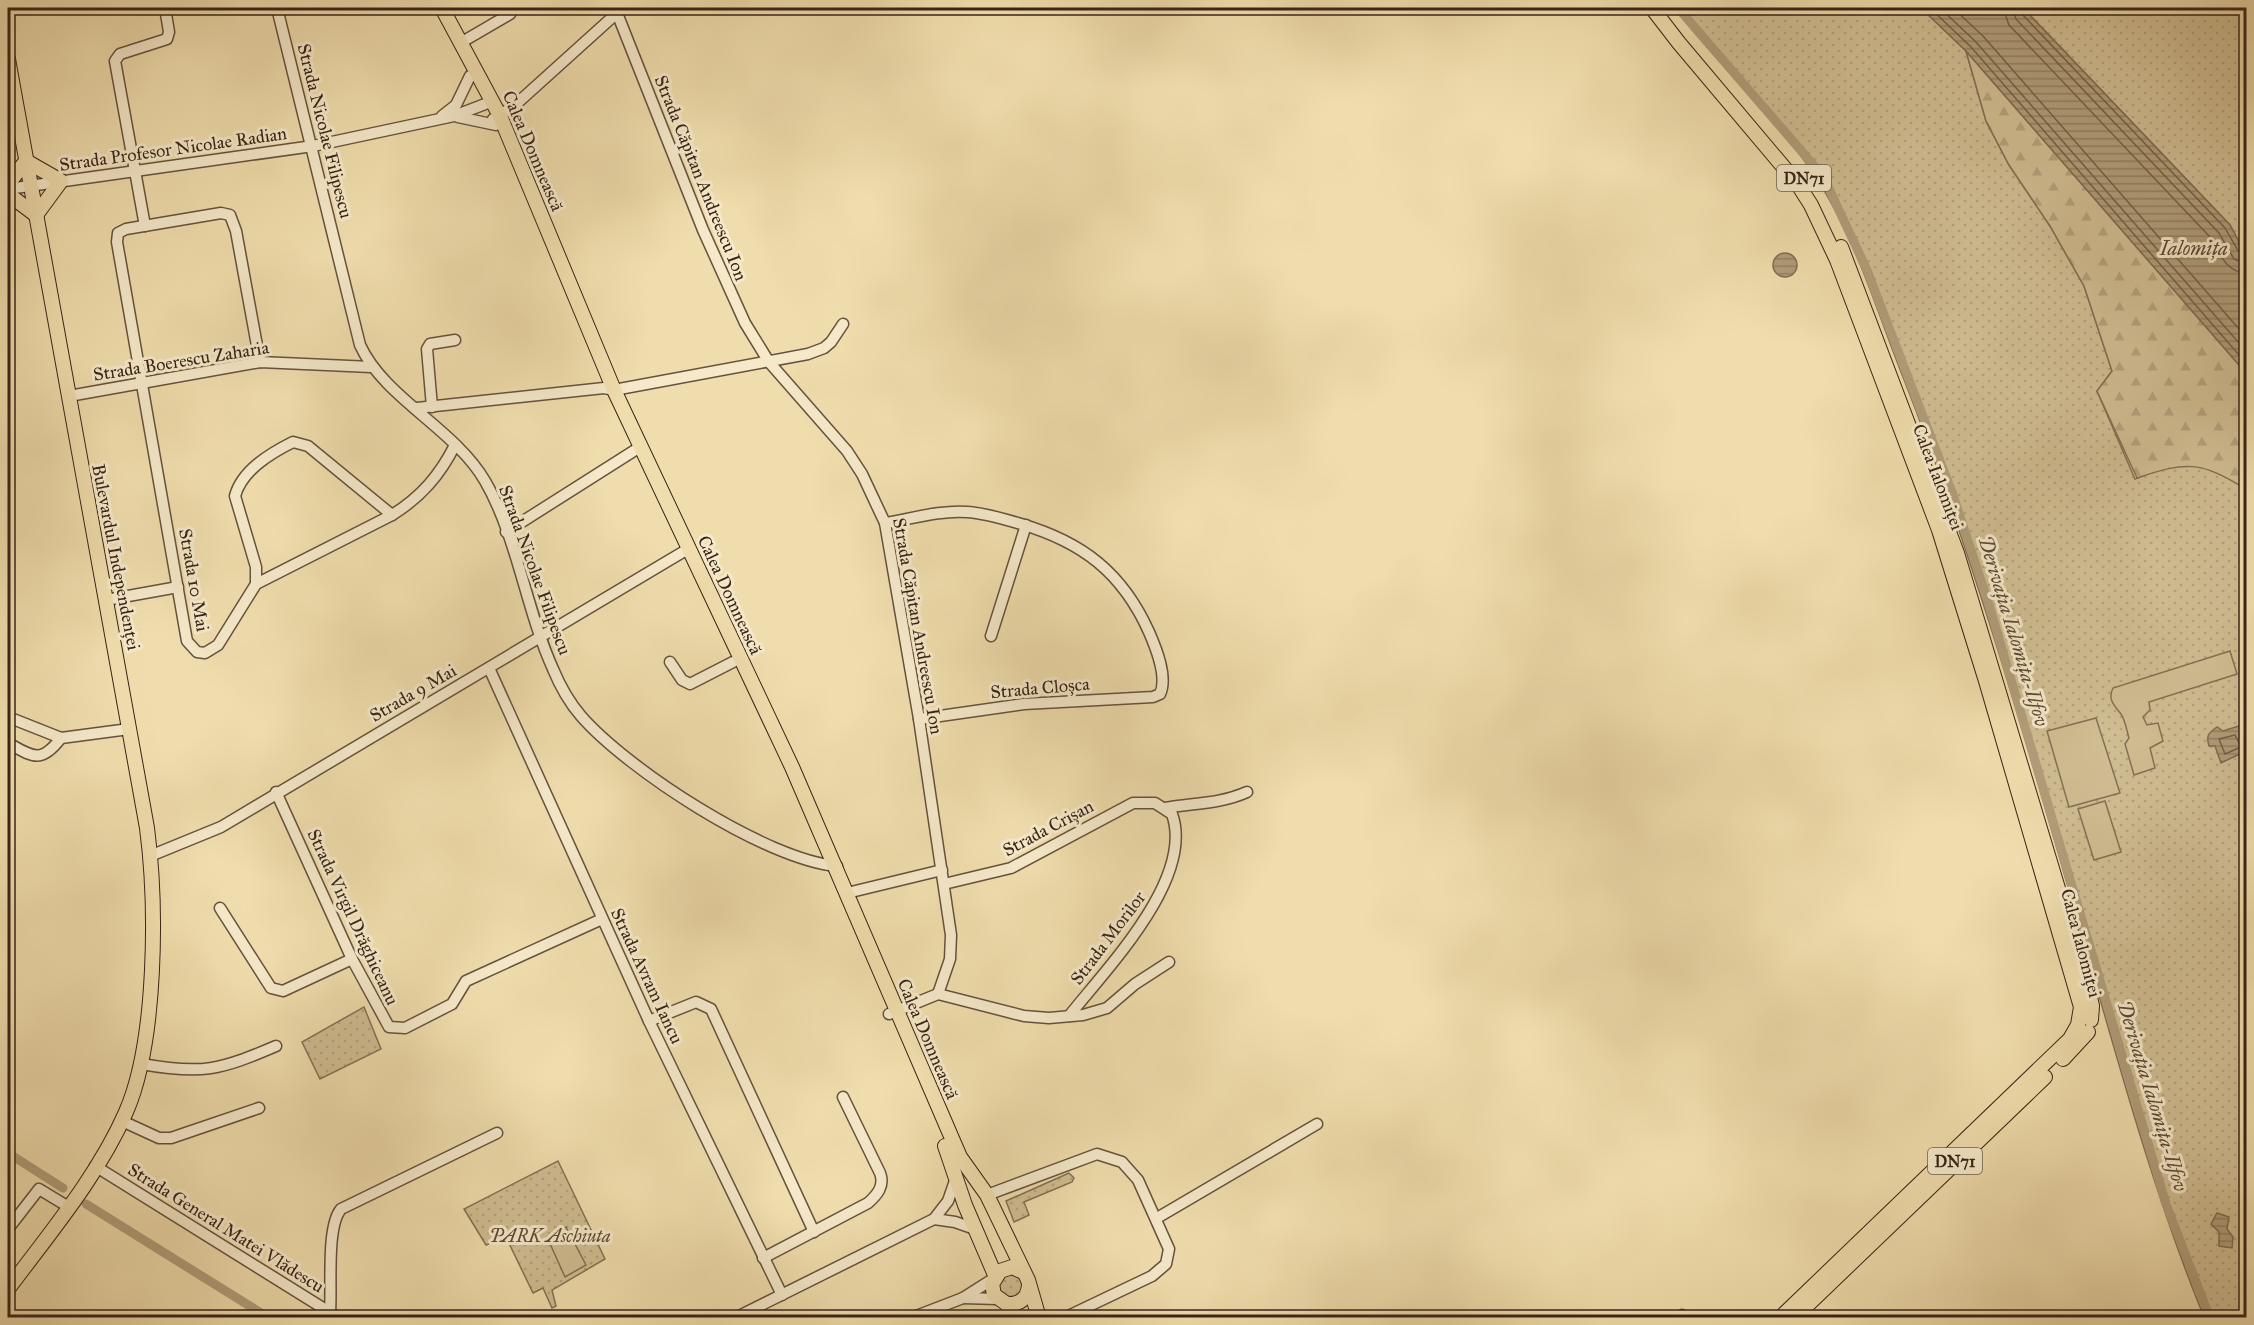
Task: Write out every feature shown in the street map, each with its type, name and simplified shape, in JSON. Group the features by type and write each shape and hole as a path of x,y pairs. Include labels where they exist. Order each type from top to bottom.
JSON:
{"main road":[{"name":"Calea Domnească","path":"432,8 458,44"},
{"name":"Calea Domnească","path":"442,8 458,44 490,103 609,389 832,866 893,1013 960,1157 987,1195 1023,1272"},
{"name":"Calea Ialomiței","path":"1653,8 1679,43 1797,183 1811,205 1837,260 1949,559 2065,947 2080,1028"},
{"name":"Calea Ialomiței","path":"1662,8 1792,162 1819,200 1854,277 1946,522 1998,677 2091,1001 2080,1028"},
{"path":"458,44 470,75 490,103"},
{"name":"Bulevardul Independenței","path":"8,59 150,856 149,988 141,1065 122,1121 95,1166 8,1289"},
{"path":"8,184 26,161 61,181 36,215 8,191"},
{"name":"Calea Domnească","path":"684,551 733,662 847,893 994,1277"},
{"name":"DN71","path":"1780,1317 2080,1028"},
{"name":"DN71","path":"1794,1317 2080,1028"},
{"path":"1014,1317 993,1290 994,1277 1012,1267 1023,1272 1039,1317"},
{"path":"1002,1301 1023,1300 1029,1285"}],"street":[{"path":"165,8 169,32 167,39 120,54 115,61 145,226 221,213 233,219 260,362"},
{"name":"Strada Nicolae Filipescu","path":"278,8 357,335 371,367 455,445 485,480 506,532 540,638 572,705 602,737 621,753 710,815 788,853 832,866"},
{"path":"458,44 510,14 514,8"},
{"path":"454,116 497,123 616,10"},
{"name":"Strada Căpitan Andreescu Ion","path":"616,10 732,300 769,362 847,451 862,474 885,523 919,719 944,884 951,947 938,994"},
{"path":"434,120 454,108 470,75"},
{"name":"Strada Profesor Nicolae Radian","path":"8,191 31,185 312,146 454,116 490,103"},
{"name":"Strada 10 Mai","path":"145,226 122,230 117,239 187,641 197,652 205,653 218,645 256,584"},
{"path":"417,408 609,389 769,362 824,348 843,324"},
{"path":"432,407 427,349 430,344 455,340"},
{"name":"Strada Boerescu Zaharia","path":"69,396 260,362 371,367"},
{"path":"393,515 308,446 293,442 278,449 250,472 237,488 235,496 256,567 256,584 393,515 429,487 455,445"},
{"path":"506,532 637,449"},
{"path":"885,523 968,512 1026,525 991,636"},
{"name":"Strada Cloșca","path":"919,719 1024,704 1153,697 1162,690 1158,656 1146,624 1111,574 1085,551 1063,538 1026,525"},
{"name":"Strada 9 Mai","path":"150,856 199,838 684,551"},
{"path":"106,600 178,587"},
{"path":"670,662 682,680 690,684 733,662"},
{"name":"Strada Avram Iancu","path":"489,668 649,1021 782,1295"},
{"path":"8,717 61,738 129,729"},
{"path":"8,743 36,756 48,754 61,738"},
{"name":"Strada Virgil Drăghiceanu","path":"276,792 352,958 383,1021 389,1027 397,1029 452,1004 466,981 603,919"},
{"name":"Strada Crișan","path":"944,884 1011,868 1127,804 1145,801 1165,808 1206,805 1228,800 1247,792"},
{"name":"Strada Morilor","path":"1069,1016 1145,920 1159,897 1170,865 1176,837 1176,825 1172,814 1165,808"},
{"path":"847,893 942,870"},
{"path":"220,908 271,988 277,991 283,991 352,958"},
{"path":"893,1013 938,994 1024,1016 1069,1016 1107,1008 1135,984 1169,962"},
{"path":"649,1021 696,1002 711,1009 814,1232"},
{"path":"141,1065 195,1071 232,1065 276,1046"},
{"path":"764,1258 876,1197 882,1184 880,1173 843,1097"},
{"path":"122,1121 159,1138 171,1138 258,1108"},
{"path":"1157,1218 1317,1124"},
{"path":"335,1315 333,1230 336,1214 341,1209 497,1133"},
{"path":"987,1195 1079,1159 1104,1154 1122,1162 1138,1180 1169,1249 1166,1263 1130,1288 1064,1317"},
{"name":"Strada General Matei Vlădescu","path":"95,1166 335,1315"},
{"path":"735,1317 748,1315 782,1295 934,1219 948,1201 956,1177"},
{"path":"8,1229 39,1189 67,1206"},
{"path":"934,1219 955,1222 975,1229"},
{"path":"911,1317 963,1298 994,1277"},
{"path":"963,1298 1002,1301"},
{"path":"1679,1317 1682,1315 1683,1317"}],"green space":[{"path":"1675,8 1921,8 1966,51 1986,121 2009,165 2050,226 2084,286 2112,371 2097,391 2135,479 2181,464 2211,470 2246,489 2246,1317 2204,1317 2185,1268 2150,1168 1976,580 1930,448 1855,252 1835,210 1800,155"},
{"path":"2023,8 2246,8 2246,255 2230,225"},
{"path":"1966,51 2246,373 2246,489 2217,473 2193,467 2169,469 2137,478 2097,391 2112,371 2084,286 2050,226 2009,165 1986,121"},
{"path":"2230,651 2237,674 2149,702 2150,710 2143,717 2147,725 2158,723 2163,741 2150,748 2155,768 2134,775 2125,744 2129,738 2125,722 2111,699 2113,688"},
{"path":"2096,718 2120,793 2069,807 2047,731"},
{"path":"2105,801 2121,852 2094,860 2078,809"},
{"path":"364,1007 381,1049 320,1079 302,1042"},
{"name":"PARK Aschiuta","path":"558,1161 605,1259 552,1290 556,1306 552,1308 543,1288 533,1293 506,1237 486,1245 464,1209"},
{"path":"1069,1173 1074,1178 1072,1182 1024,1202 1029,1215 1014,1222 1006,1201"},
{"path":"566,1227 586,1265 565,1277 547,1237"},
{"path":"1011,1274 1016,1275 1022,1281 1022,1291 1016,1297 1011,1298 1006,1297 1000,1291 999,1286 1000,1281 1006,1275"}],"water":[{"name":"Ialomița","path":"1921,8 2023,8 2230,225 2246,255 2246,373 1966,51"},
{"path":"1785,253 1794,256 1797,265 1794,274 1785,277 1776,274 1773,265 1776,256"},
{"path":"2239,726 2246,751 2221,763 2215,746 2209,746 2208,735 2217,727 2223,731"},
{"path":"2217,1213 2229,1217 2227,1229 2233,1237 2232,1248 2219,1246 2219,1232 2211,1224"}],"waterway":[{"name":"Derivația Ialomița-Ilfov","path":"1678,8 1823,176 1867,270 1952,492 1989,605 2166,1204 2210,1318"},
{"path":"8,1153 63,1188"},
{"path":"86,1204 269,1318"}]}
